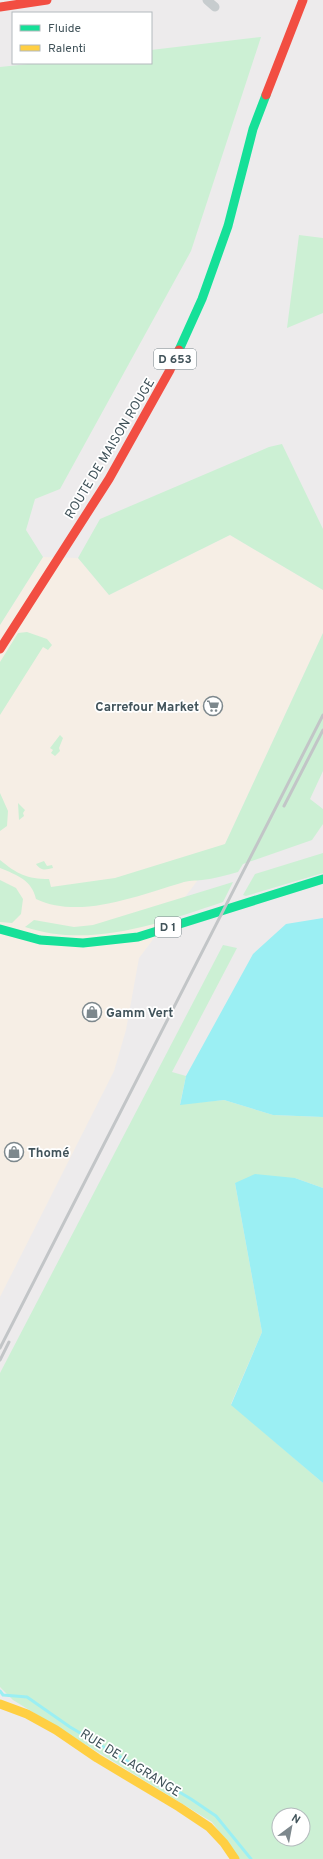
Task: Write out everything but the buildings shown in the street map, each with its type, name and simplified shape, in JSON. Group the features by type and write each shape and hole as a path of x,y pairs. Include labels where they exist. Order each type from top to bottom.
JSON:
{"main road":[{"path":"0,7 47,0"},
{"name":"ROUTE DE MAISON ROUGE","path":"0,649 109,479 170,370 205,291 228,226 253,128 303,0"},
{"name":"D 1","path":"0,929 40,940 84,943 138,937 323,879"},
{"name":"RUE DE LAGRANGE","path":"0,1704 27,1714 56,1730 97,1758 179,1807 209,1828 224,1843 235,1859"}],"street":[{"path":"207,0 215,7"}],"shaded area":[{"path":"230,535 323,590 323,633 225,844 139,958 126,1030 114,1071 0,1297 0,625 43,557 78,558 109,595"}],"green space":[{"path":"261,37 191,251 60,489 35,499 26,530 43,557 0,625 0,67 28,64 152,64 152,50"},
{"path":"299,235 323,238 323,313 287,328"},
{"path":"282,444 323,529 323,590 230,535 109,595 78,558 100,519 269,447"},
{"path":"27,632 47,639 52,645 48,650 43,647 0,715 0,662 18,633"},
{"path":"323,633 323,771 310,799 323,809 323,824 312,840 243,864 238,872 211,879 187,881 128,899 90,906 71,907 53,905 36,899 31,887 23,879 0,868 0,860 12,869 28,877 49,879 51,887 115,878 225,844"},
{"path":"60,735 63,738 59,748 60,751 55,756 51,753 53,750 50,748"},
{"path":"0,793 8,811 7,826 0,831"},
{"path":"18,803 25,810 23,813 24,816 19,820"},
{"path":"323,853 323,873 246,896 243,895 255,874"},
{"path":"44,861 47,866 52,865 53,868 43,869 36,864"},
{"path":"0,880 16,888 23,899 21,914 12,923 0,922"},
{"path":"233,882 223,902 175,918 125,931 75,935 50,933 25,927 34,920 74,927 93,925"},
{"path":"223,945 237,948 172,1072 186,1076 180,1104 224,1100 273,1115 323,1117 323,1188 295,1178 235,1183 262,1332 231,1404 323,1483 323,1859 239,1859 212,1822 13,1700 0,1687 0,1373"}],"water":[{"path":"323,918 323,1117 273,1115 224,1100 180,1105 186,1076 253,954 286,924"},
{"path":"255,1174 295,1178 323,1188 323,1483 231,1405 262,1332 235,1183"}],"waterway":[{"path":"0,1691 3,1695 27,1697 70,1727 191,1799 216,1816 251,1859"}],"railway":[{"path":"0,1348 323,715"},
{"path":"284,806 323,730"},
{"path":"0,1360 9,1342"}],"traffic: fast":[{"path":"179,350 202,299 228,226 253,129 266,95"},
{"path":"0,929 40,940 83,943 138,937 323,879"}],"traffic: slow":[{"path":"0,1704 27,1714 56,1730 97,1758 179,1807 209,1827 224,1843 235,1859"}],"traffic: jam":[{"path":"0,7 47,0"},
{"path":"266,95 303,0"},
{"path":"0,649 109,479 170,370 179,350"}],"place":[{"name":"Carrefour Market","path":"213,706"},
{"name":"Gamm Vert","path":"92,1012"},
{"name":"Thomé","path":"14,1152"}]}
